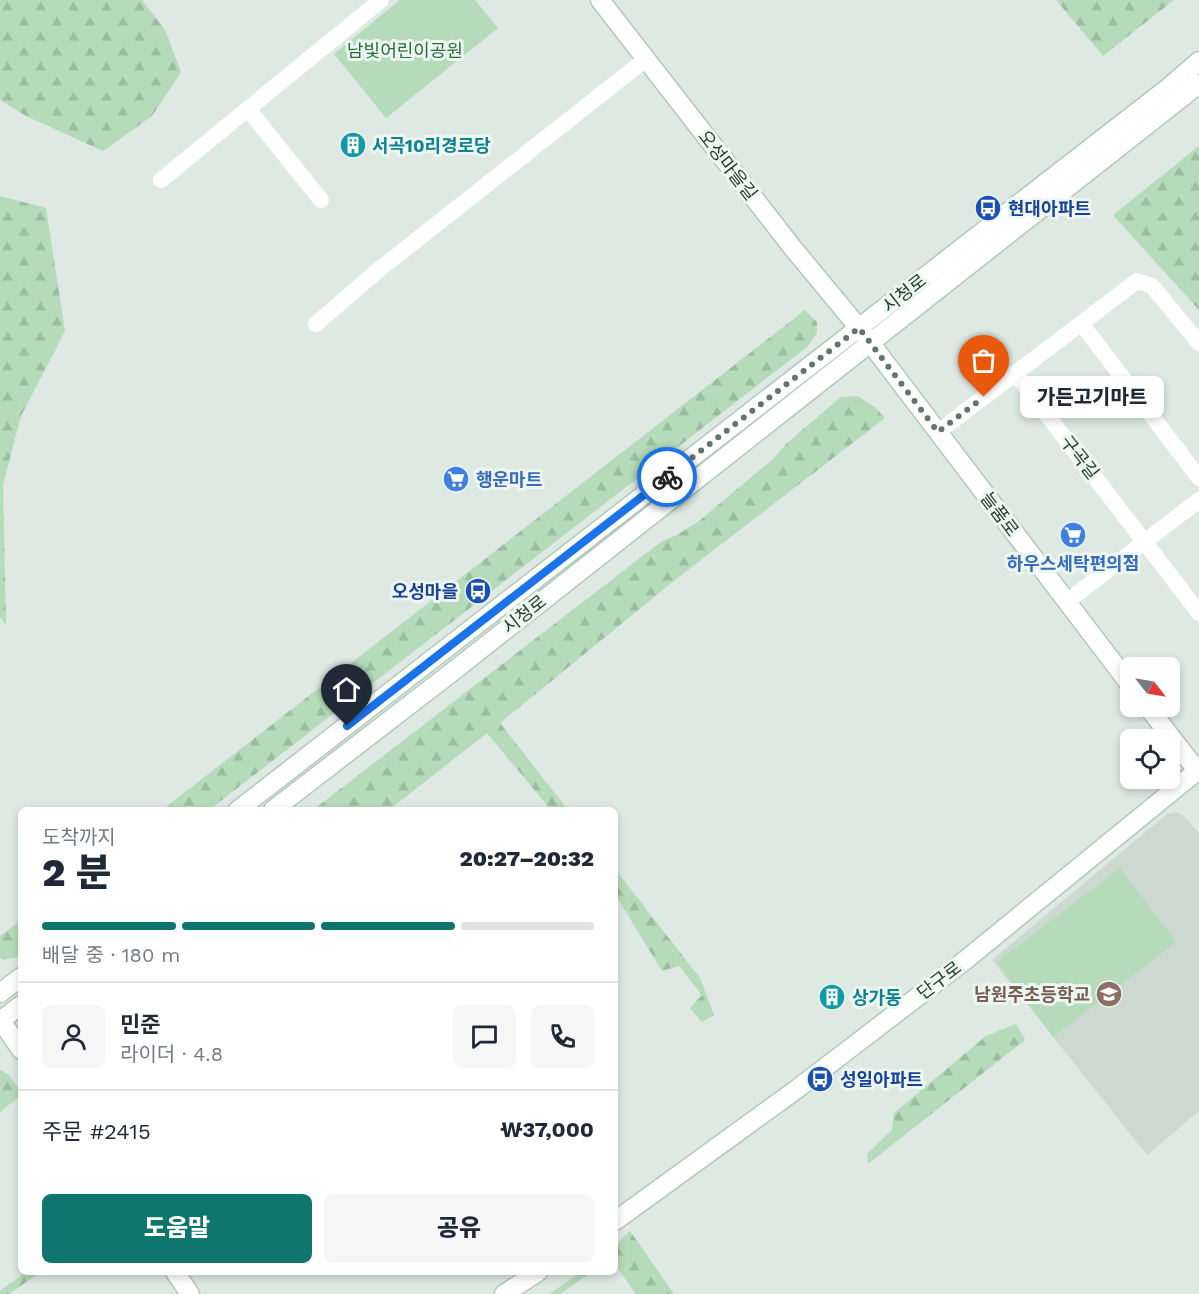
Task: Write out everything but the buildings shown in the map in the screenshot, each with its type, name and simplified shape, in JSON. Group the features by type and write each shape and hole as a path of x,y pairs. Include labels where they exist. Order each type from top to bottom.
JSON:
{"street":[{"path":"161,180 381,0"},
{"name":"오성마을길","path":"600,0 792,247 864,335"},
{"path":"316,324 376,272 646,59"},
{"name":"시청로","path":"277,807 447,676 1199,61"},
{"name":"시청로","path":"242,807 1199,84"},
{"path":"248,109 321,200"},
{"path":"938,432 1137,281 1152,286 1199,343"},
{"path":"1081,323 1199,477"},
{"name":"늘품로","path":"864,335 1120,671"},
{"name":"구곡길","path":"1015,373 1199,613"},
{"path":"1068,601 1199,500"},
{"path":"1156,717 1198,771"},
{"name":"단구로","path":"618,1219 797,1089 963,962 1198,771"},
{"path":"0,993 18,979"},
{"path":"18,1007 0,1020 18,1046"},
{"path":"177,1275 190,1294"},
{"path":"504,1294 533,1275"}],"shaded area":[{"name":"남원주초등학교","path":"1176,812 1183,815 1199,833 1199,1111 1147,1155 992,960 1167,814"}],"green space":[{"path":"0,0 142,0 165,30 181,72 152,116 103,151 26,116 0,100"},
{"name":"남빛어린이공원","path":"400,0 475,0 498,28 386,118 334,54"},
{"path":"1056,0 1174,0 1103,56"},
{"path":"1199,146 1199,310 1113,215"},
{"path":"0,196 46,208 65,331 21,416 3,485 6,625 0,617"},
{"path":"805,310 817,322 817,333 807,347 213,807 166,807"},
{"path":"857,396 876,408 885,418 675,580 500,723 566,807 549,807 487,733 393,807 317,807 662,541 677,535 699,521 773,459 787,443 841,397"},
{"path":"1120,868 1176,942 1053,1037 997,962"},
{"path":"618,873 700,978 714,1015 702,1022 690,1008 702,995 679,966 662,971 618,899"},
{"path":"18,922 18,957 4,960 0,958 0,936"},
{"path":"1016,1024 1025,1040 868,1164 867,1154 892,1130 894,1113 986,1036"},
{"path":"0,1070 8,1074 18,1088 18,1097 0,1112"},
{"path":"630,1231 674,1294 636,1294 618,1269 618,1242"},
{"path":"22,1275 37,1275 9,1294 0,1294 0,1291"},
{"path":"577,1275 588,1275 560,1294 549,1294"}],"way so far":[{"path":"667,477 859,328 938,432 984,397"}],"place":[{"name":"서곡10리경로당","path":"353,145"},
{"name":"현대아파트","path":"988,208"},
{"name":"가든고기마트","path":"984,397"},
{"name":"행운마트","path":"456,479"},
{"name":"하우스세탁편의점","path":"1073,535"},
{"name":"오성마을","path":"478,591"},
{"name":"남원주초등학교","path":"1109,994"},
{"name":"상가동","path":"832,997"},
{"name":"성일아파트","path":"820,1079"}],"route":[{"path":"347,726 667,477"}]}
